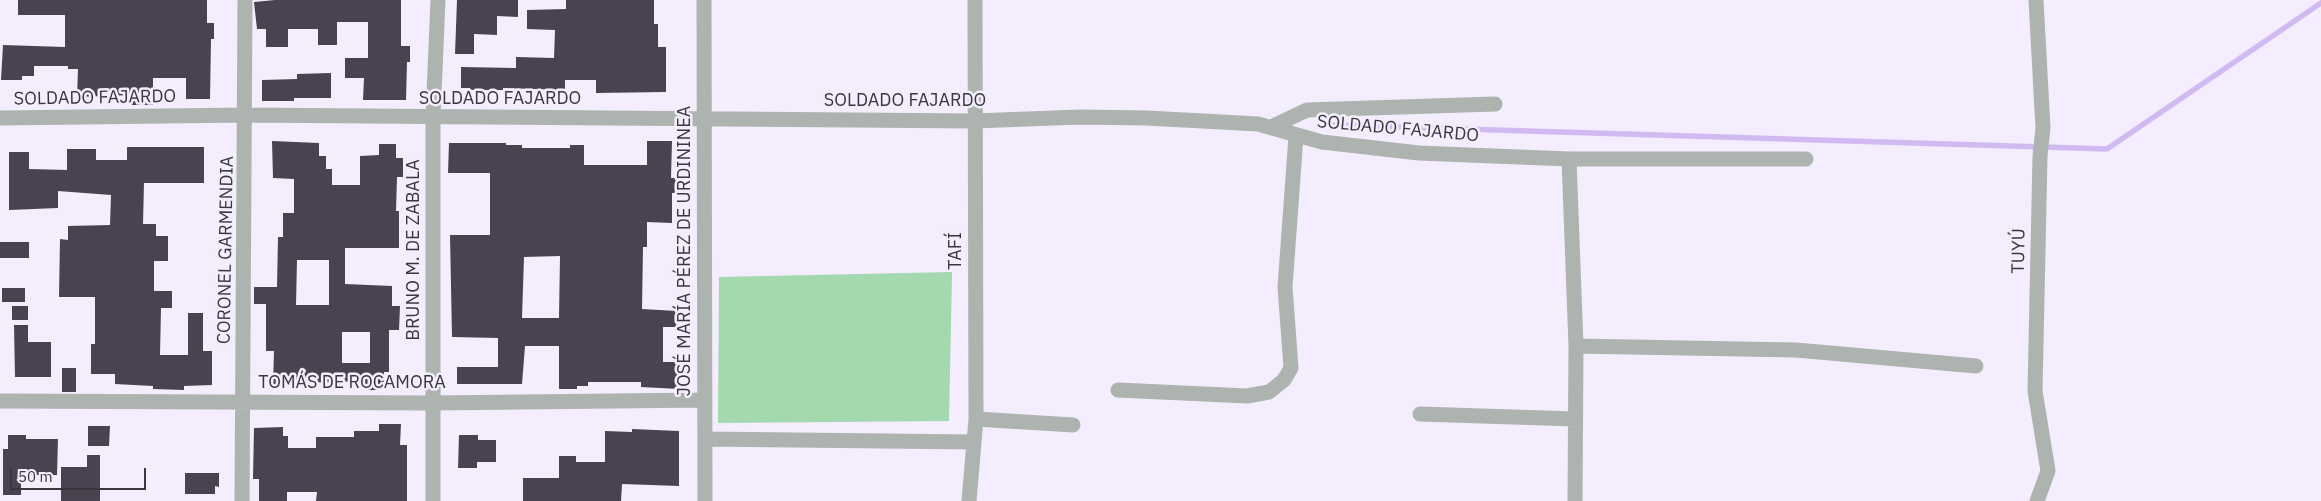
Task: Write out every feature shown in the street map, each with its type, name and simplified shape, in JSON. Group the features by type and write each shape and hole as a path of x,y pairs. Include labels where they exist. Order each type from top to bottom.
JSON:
{"street":[{"name":"CORONEL GARMENDIA","path":"242,501 246,115 245,0"},
{"name":"BRUNO M. DE ZABALA","path":"433,501 433,117 438,0"},
{"name":"JOSÉ MARÍA PÉREZ DE URDININEA","path":"704,0 705,501"},
{"name":"TAFÍ","path":"969,501 976,419 975,0"},
{"name":"TUYÚ","path":"2036,0 2043,128 2040,156 2035,391 2048,471 2038,501"},
{"path":"1271,127 1307,110 1495,104"},
{"name":"SOLDADO FAJARDO","path":"0,118 246,115 974,121 1080,117 1147,118 1258,124 1322,142 1419,153 1569,159 1806,159"},
{"path":"1118,390 1247,396 1268,392 1284,380 1291,368 1292,355 1285,287 1296,136"},
{"path":"1569,159 1576,346 1576,501"},
{"path":"1576,346 1796,350 1976,366"},
{"name":"TOMÁS DE ROCAMORA","path":"0,401 432,402 704,400"},
{"path":"1420,414 1576,419"},
{"path":"976,419 1073,425"},
{"path":"705,439 973,442"}],"green space":[{"path":"952,272 949,421 718,423 719,277"}],"building":[{"path":"18,0 207,0 207,23 214,23 214,39 211,39 210,99 186,99 186,78 153,78 153,105 132,105 132,95 77,97 78,69 68,69 68,66 34,66 34,76 22,76 22,80 1,80 3,45 65,47 65,15 18,15"},
{"path":"275,0 401,0 401,46 410,46 410,62 407,62 406,100 363,100 364,78 345,78 345,58 368,58 368,22 337,22 337,45 318,45 318,29 288,29 288,47 266,47 266,29 257,29 254,2"},
{"path":"457,0 518,0 518,17 497,16 497,35 474,34 474,54 455,54"},
{"path":"566,0 654,0 654,24 658,24 658,47 666,47 666,92 596,93 596,80 565,80 565,90 503,88 503,90 470,90 470,88 461,88 461,67 516,68 516,57 554,58 555,30 527,29 527,10 566,9"},
{"path":"331,73 331,98 294,98 294,101 262,101 262,80 297,79 297,74"},
{"path":"272,141 319,143 319,156 326,156 326,169 332,169 332,185 360,185 360,156 379,155 379,144 396,144 396,158 403,158 403,177 397,177 396,211 399,211 399,248 345,248 345,284 392,286 392,306 400,306 399,330 389,330 389,372 384,372 384,390 364,390 364,381 273,384 274,351 266,351 266,304 254,304 254,287 277,287 278,237 283,237 283,213 294,213 294,179 273,178","holes":["297,260 329,260 329,305 296,305","342,332 370,332 370,363 342,363"]},
{"path":"647,141 672,141 671,178 676,178 676,193 672,193 672,223 647,222 647,247 643,247 642,309 677,311 676,327 663,327 663,362 679,362 679,389 641,387 641,382 588,382 588,386 577,386 577,389 559,389 559,346 525,346 522,384 457,384 457,367 498,367 498,338 452,337 450,235 490,235 490,173 448,173 449,143 506,143 506,145 522,145 522,148 570,148 570,145 584,145 584,165 647,165","holes":["560,256 559,318 522,318 524,257"]},
{"path":"127,147 204,147 204,183 144,183 143,224 156,224 156,236 168,236 168,261 154,261 154,291 172,291 172,308 161,308 160,355 188,355 188,313 203,313 203,351 212,351 212,385 184,386 184,390 153,389 153,386 115,384 115,374 91,374 91,344 95,344 95,297 59,297 60,239 68,240 68,226 110,225 111,195 58,191 58,208 9,210 9,152 29,152 29,169 67,170 67,149 96,149 96,160 127,160"},
{"path":"0,242 29,242 29,258 0,258"},
{"path":"2,288 25,288 25,302 2,302"},
{"path":"12,306 28,306 28,320 12,320"},
{"path":"14,325 28,325 28,342 51,342 51,377 15,377"},
{"path":"62,368 76,368 76,392 62,392"},
{"path":"379,424 401,424 400,445 407,445 407,501 316,501 317,492 287,492 287,501 259,501 259,479 253,479 254,428 283,427 283,436 288,436 288,448 316,448 316,437 354,437 354,431 379,431"},
{"path":"88,426 110,426 109,446 88,446"},
{"path":"632,429 679,431 679,486 622,484 621,501 523,501 523,478 559,478 559,456 576,456 576,462 605,462 605,431 632,432"},
{"path":"8,435 26,435 26,439 58,439 57,475 21,475 21,495 3,495 3,449 8,449"},
{"path":"459,435 478,435 478,440 496,440 496,462 477,462 477,468 458,468"},
{"path":"87,455 100,455 100,501 61,501 61,467 87,467"},
{"path":"185,473 219,473 219,487 215,486 215,494 185,494"}],"waterway":[{"path":"1335,125 2107,149 2321,3"}]}
